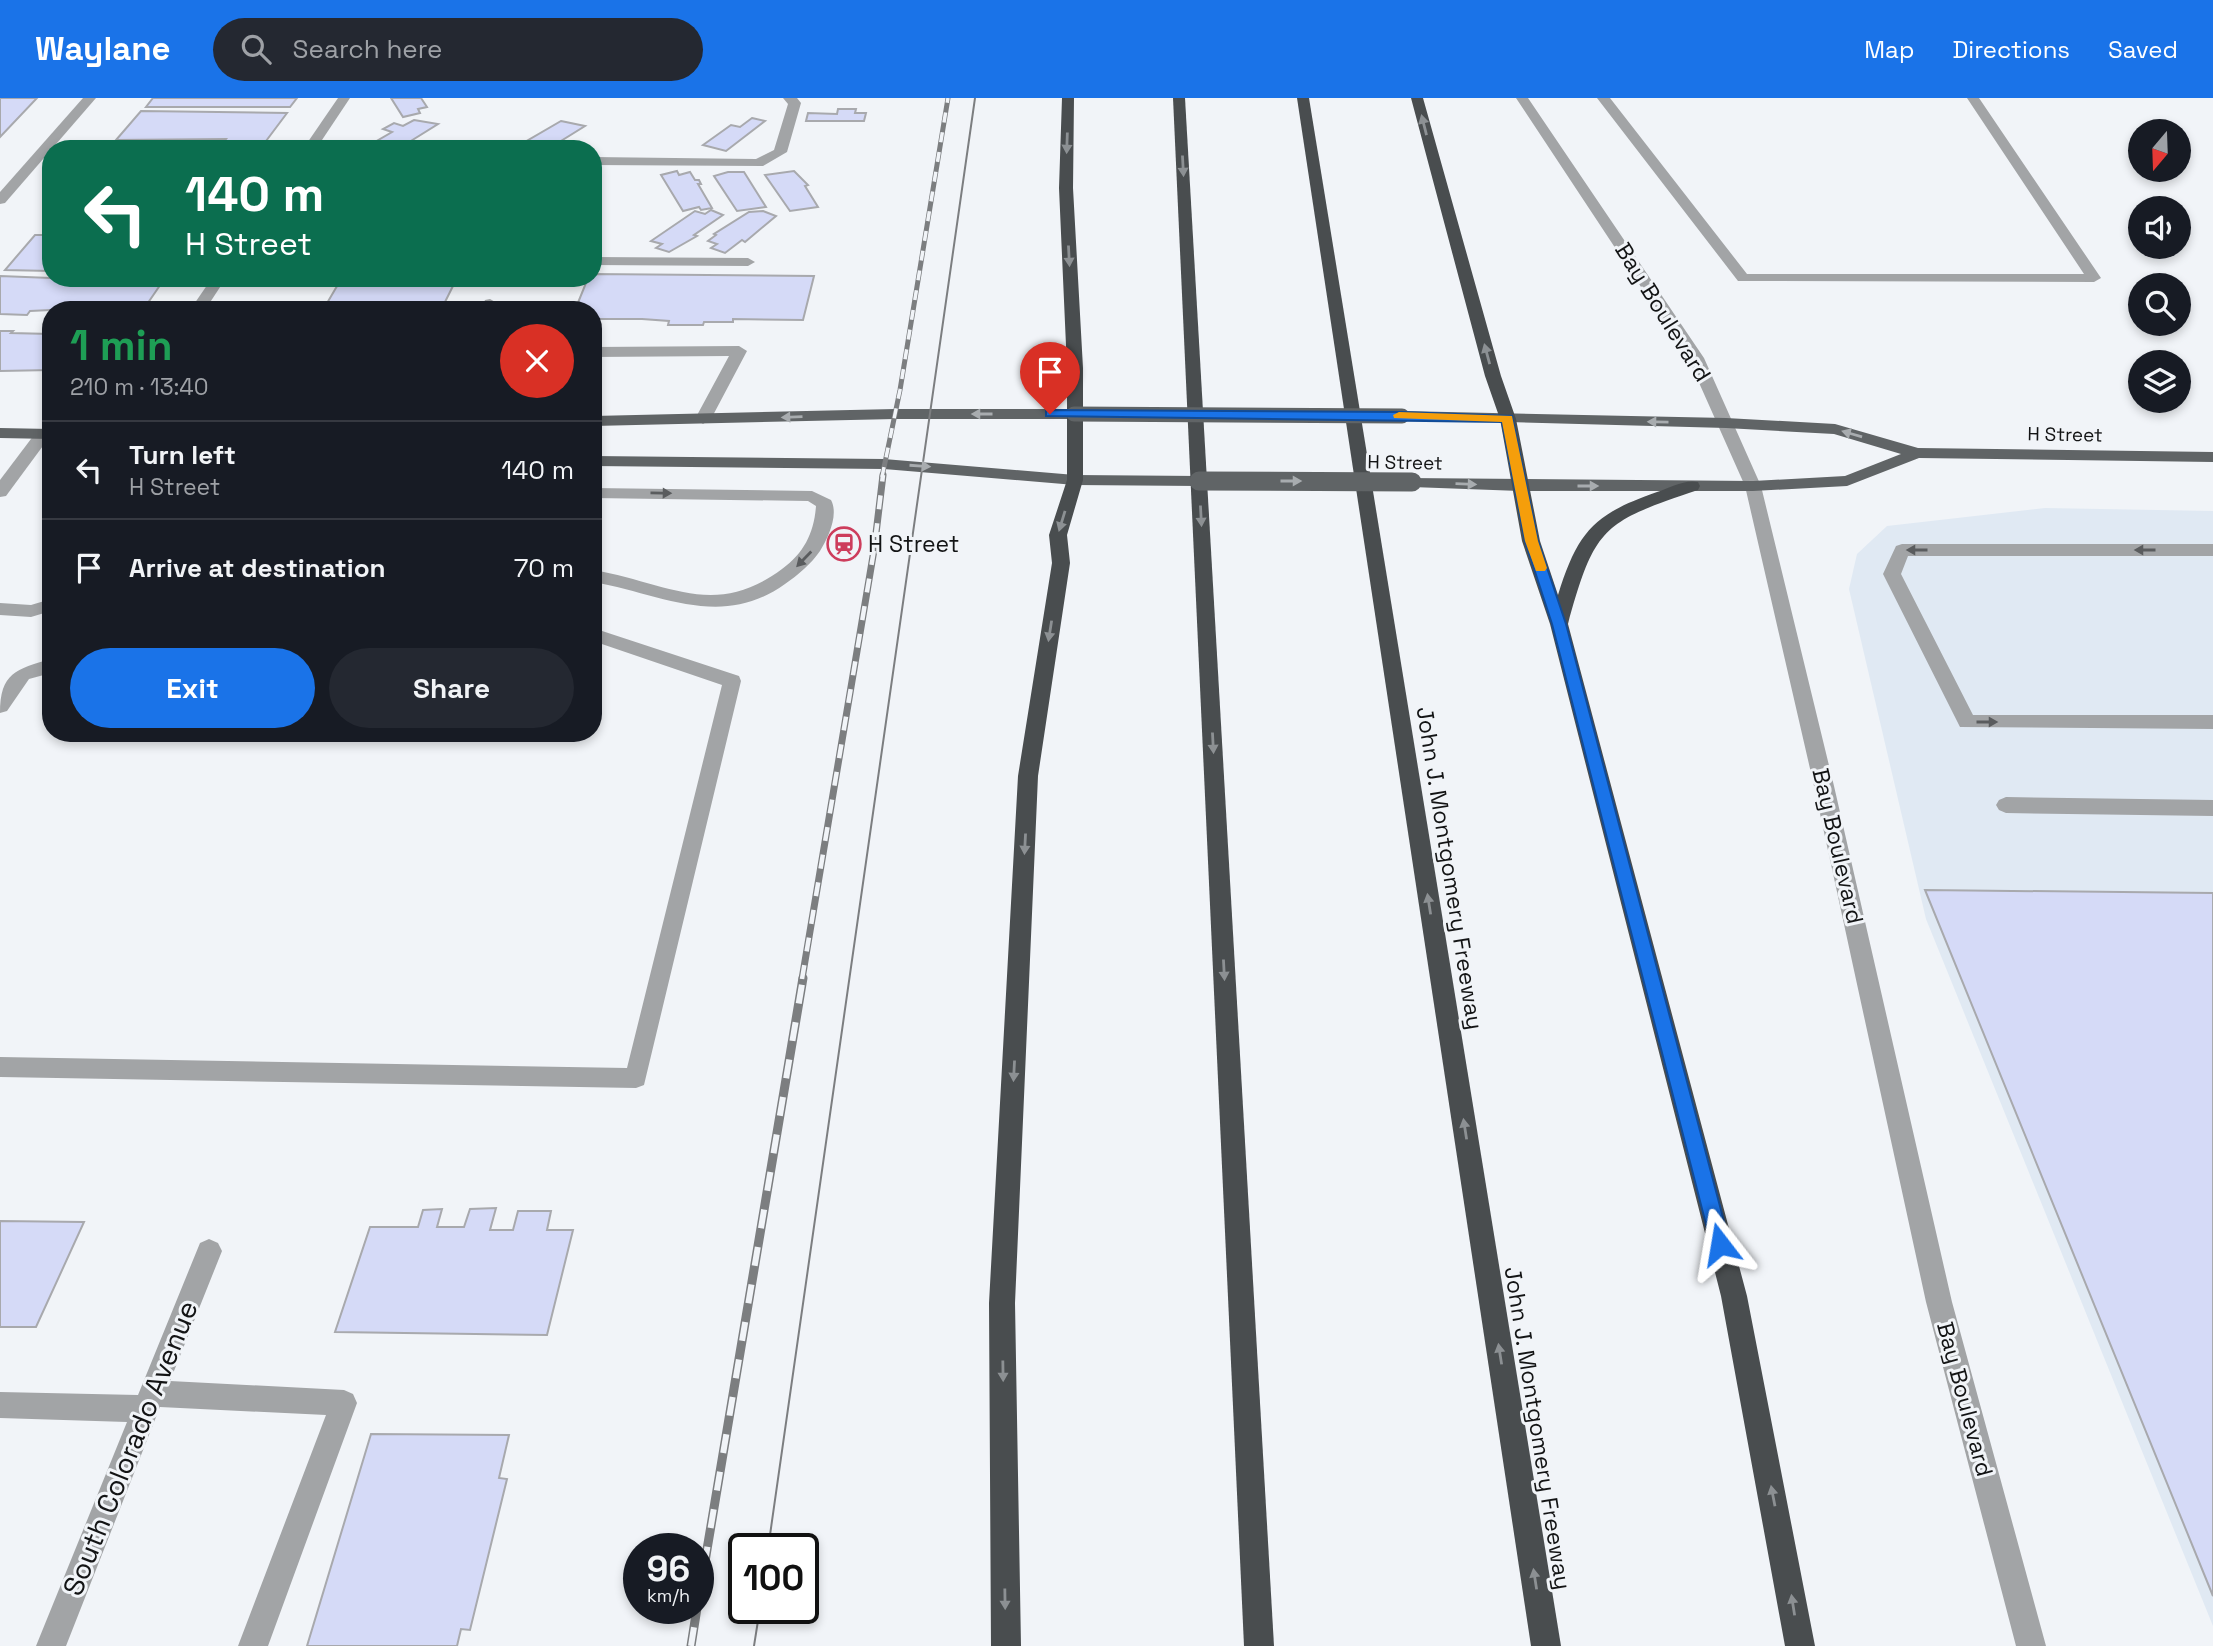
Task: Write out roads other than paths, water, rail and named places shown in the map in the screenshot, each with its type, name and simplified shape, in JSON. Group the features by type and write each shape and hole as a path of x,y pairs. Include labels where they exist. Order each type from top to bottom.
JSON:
{"highway":[{"path":"1006,1646 1002,1303 1028,776 1061,564 1058,535 1079,480 1066,188 1069,98"},
{"path":"1180,98 1259,1646"},
{"name":"John J. Montgomery Freeway","path":"1303,98 1546,1646"},
{"path":"1417,98 1493,376 1508,419 1531,541 1559,624 1734,1296 1800,1646"},
{"path":"1559,624 1575,567 1602,525 1649,500 1692,486"}],"main road":[{"name":"H Street","path":"602,421 895,414 1402,415 1727,423 1835,429 1917,453 2213,457"},
{"path":"0,433 42,434"},
{"name":"H Street","path":"602,461 908,465 1079,480 1753,486 1847,481 1917,453"}],"street":[{"path":"53,140 90,98"},
{"path":"315,140 344,98"},
{"path":"602,161 758,163 780,152 795,103 789,98"},
{"name":"Bay Boulevard","path":"1522,98 1696,358 1753,486 1824,786 1939,1302 2031,1646"},
{"path":"1603,98 1743,278 2094,278 1973,98"},
{"path":"0,200 42,152"},
{"path":"602,261 748,262"},
{"path":"602,352 739,351 703,419"},
{"path":"0,492 42,440"},
{"path":"602,493 812,496 825,504 825,526 810,555 774,586 731,604 689,601 620,579 602,577"},
{"path":"2213,550 1902,550 1892,574 1967,722 2213,722"},
{"path":"0,609 31,611 42,608"},
{"path":"0,1068 636,1078 733,681 602,637"},
{"path":"0,706 22,674 42,668"},
{"path":"2006,805 2213,808"},
{"name":"South Colorado Avenue","path":"51,1646 209,1251"},
{"path":"0,1405 149,1401 344,1403 253,1646"}],"tram line":[{"path":"770,1533 975,98"},
{"path":"754,1646 757,1624"}],"railway":[{"path":"882,477 900,390 948,98"},
{"path":"802,979 874,550 883,475"},
{"path":"710,1533 803,978"},
{"path":"691,1646 694,1624"}],"place":[{"name":"H Street","path":"844,544"}]}
